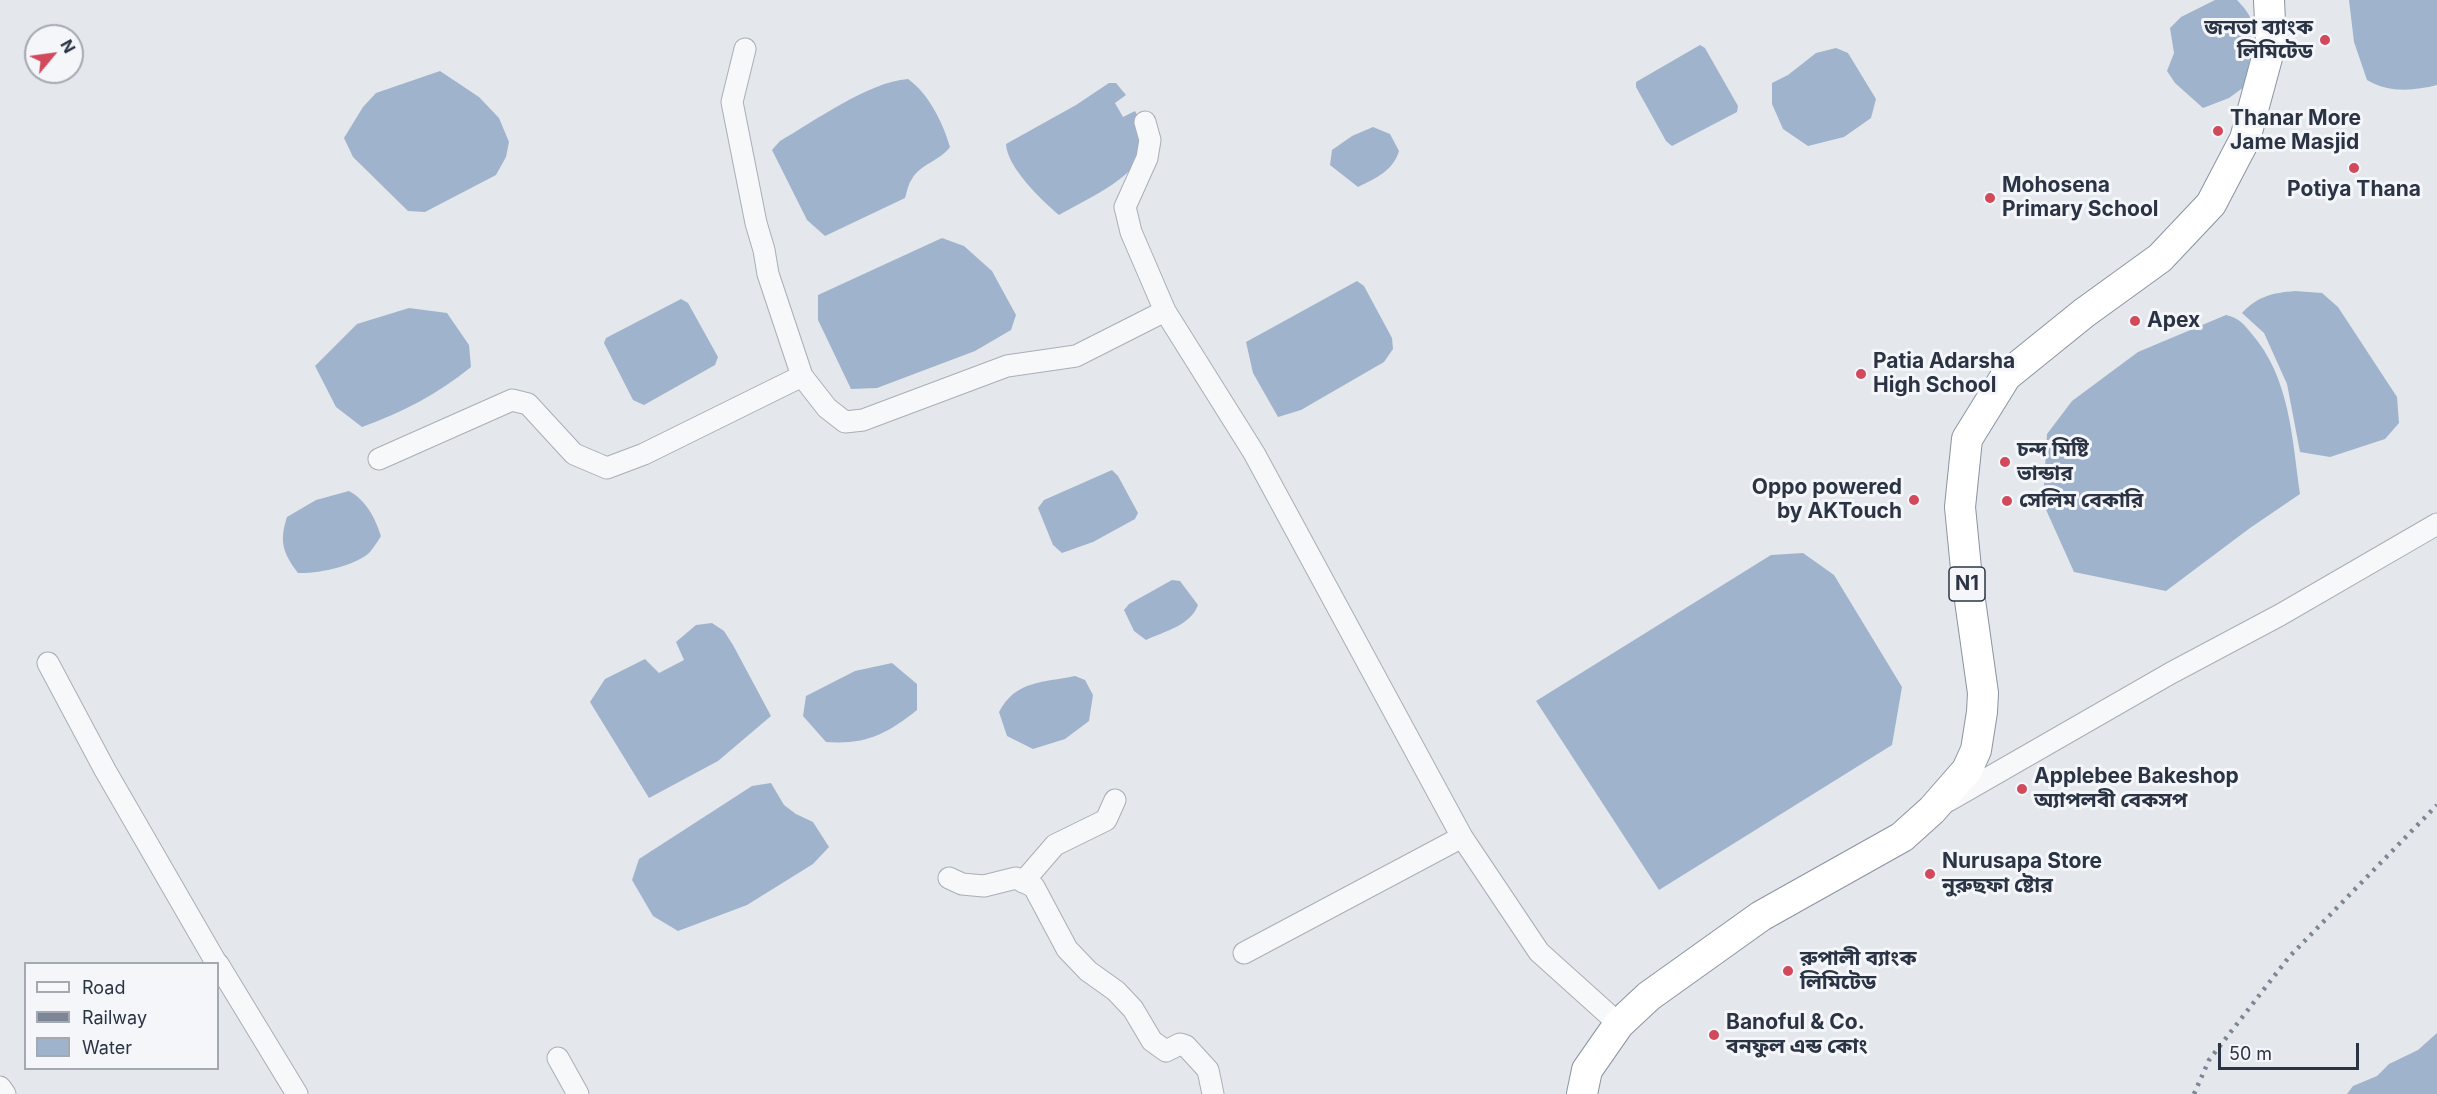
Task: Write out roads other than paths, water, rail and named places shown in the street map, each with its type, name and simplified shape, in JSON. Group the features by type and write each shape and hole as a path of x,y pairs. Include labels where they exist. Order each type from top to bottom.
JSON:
{"highway":[{"name":"N1","path":"1582,1094 1587,1070 1619,1024 1649,996 1761,916 1902,837 1932,810 1967,770 1976,750 1983,693 1967,579 1960,507 1967,439 2006,376 2084,313 2160,258 2211,204 2245,139 2271,43 2269,0"}],"street":[{"path":"745,49 732,102 768,274 802,376 827,408 845,422 863,420 1007,366 1076,356 1165,311"},
{"path":"1145,122 1150,140 1147,158 1125,207 1131,232 1165,311 1254,453 1462,837 1539,952 1619,1024"},
{"path":"379,459 512,400 528,404 574,454 607,468 644,454 802,376"},
{"path":"1932,810 2171,672 2280,615 2437,524"},
{"path":"48,663 105,770 216,962"},
{"path":"1023,882 1055,845 1106,820 1115,800"},
{"path":"1244,953 1462,837"},
{"path":"949,878 962,884 984,886 1016,878 1034,887 1067,949 1088,971 1116,991 1133,1010 1152,1041 1166,1051 1180,1044 1186,1047 1208,1070 1213,1094"},
{"path":"219,967 297,1094"},
{"path":"558,1058 578,1094"},
{"path":"0,1087 5,1094"}],"water":[{"path":"2215,0 2237,0 2252,21 2254,31 2244,87 2229,98 2203,108 2175,83 2167,71 2174,53 2170,28 2181,17"},
{"path":"2349,0 2437,0 2437,85 2401,90 2384,87 2367,80 2354,42"},
{"path":"1700,45 1705,48 1738,106 1737,112 1672,146 1666,141 1636,87 1636,82"},
{"path":"1836,48 1848,53 1876,99 1871,118 1844,137 1808,146 1783,129 1772,104 1772,83 1788,75 1816,53"},
{"path":"440,71 479,97 499,118 509,142 506,157 496,175 425,212 408,211 353,157 344,138 363,107 376,93"},
{"path":"908,79 929,101 950,147 916,174 905,198 825,236 807,220 772,150 780,141 859,95 876,87"},
{"path":"1109,83 1116,83 1126,95 1115,103 1123,117 1135,111 1144,135 1143,151 1138,161 1119,180 1059,215 1018,173 1006,144 1076,105"},
{"path":"1373,127 1390,134 1399,151 1388,169 1358,187 1330,165 1332,150 1352,136"},
{"path":"942,238 964,246 992,271 1016,315 1011,330 975,351 877,388 851,389 818,320 818,295"},
{"path":"1357,281 1364,286 1392,338 1393,349 1384,362 1301,410 1278,417 1253,373 1246,342"},
{"path":"2295,291 2322,293 2338,307 2397,397 2399,423 2385,439 2330,457 2300,452 2287,384 2264,333 2242,313 2266,296"},
{"path":"681,299 688,303 718,357 715,365 644,405 633,400 604,343 606,338"},
{"path":"409,308 447,313 469,345 471,367 446,386 419,402 362,427 336,407 315,366 357,324"},
{"path":"2226,315 2238,319 2246,326 2264,350 2274,369 2287,409 2300,494 2166,591 2074,572 2043,503 2047,434 2072,401 2138,352"},
{"path":"1112,470 1118,476 1138,513 1135,519 1093,542 1062,553 1053,545 1038,508 1044,500"},
{"path":"349,491 370,510 379,529 380,538 370,552 356,561 325,570 298,573 284,547 283,533 287,517 316,500"},
{"path":"1803,553 1834,575 1902,687 1892,745 1659,890 1536,701 1771,555"},
{"path":"1172,580 1180,581 1198,605 1183,623 1146,640 1134,631 1124,610 1129,604"},
{"path":"712,623 724,631 733,645 771,716 718,761 649,798 590,702 605,679 645,659 659,673 684,660 676,642 696,625"},
{"path":"892,663 917,684 917,710 896,726 864,740 826,742 803,716 806,696 855,671"},
{"path":"1075,676 1085,680 1093,695 1089,721 1065,739 1033,749 1007,736 999,712 1013,694 1022,688 1041,682"},
{"path":"771,783 784,805 813,822 829,847 813,864 747,905 678,931 653,916 632,880 639,859 752,786"},
{"path":"2437,1033 2437,1094 2347,1094 2353,1086 2377,1076 2389,1064 2418,1050"}],"railway":[{"path":"2194,1094 2209,1060 2289,957 2437,805"}],"place":[{"name":"জনতা ব্যাংক লিমিটেড","path":"2325,40"},
{"name":"Thanar More Jame Masjid","path":"2218,131"},
{"name":"Potiya Thana","path":"2354,168"},
{"name":"Mohosena Primary School","path":"1990,198"},
{"name":"Apex","path":"2135,321"},
{"name":"Patia Adarsha High School","path":"1861,374"},
{"name":"চন্দ মিষ্টি ভান্ডার","path":"2005,462"},
{"name":"Oppo powered by AKTouch","path":"1914,500"},
{"name":"সেলিম বেকারি","path":"2007,501"},
{"name":"Applebee Bakeshop অ্যাপলবী বেকসপ","path":"2022,789"},
{"name":"Nurusapa Store নুরুছফা ষ্টোর","path":"1930,874"},
{"name":"রুপালী ব্যাংক লিমিটেড","path":"1788,971"},
{"name":"Banoful & Co. বনফুল এন্ড কোং","path":"1714,1035"}]}
